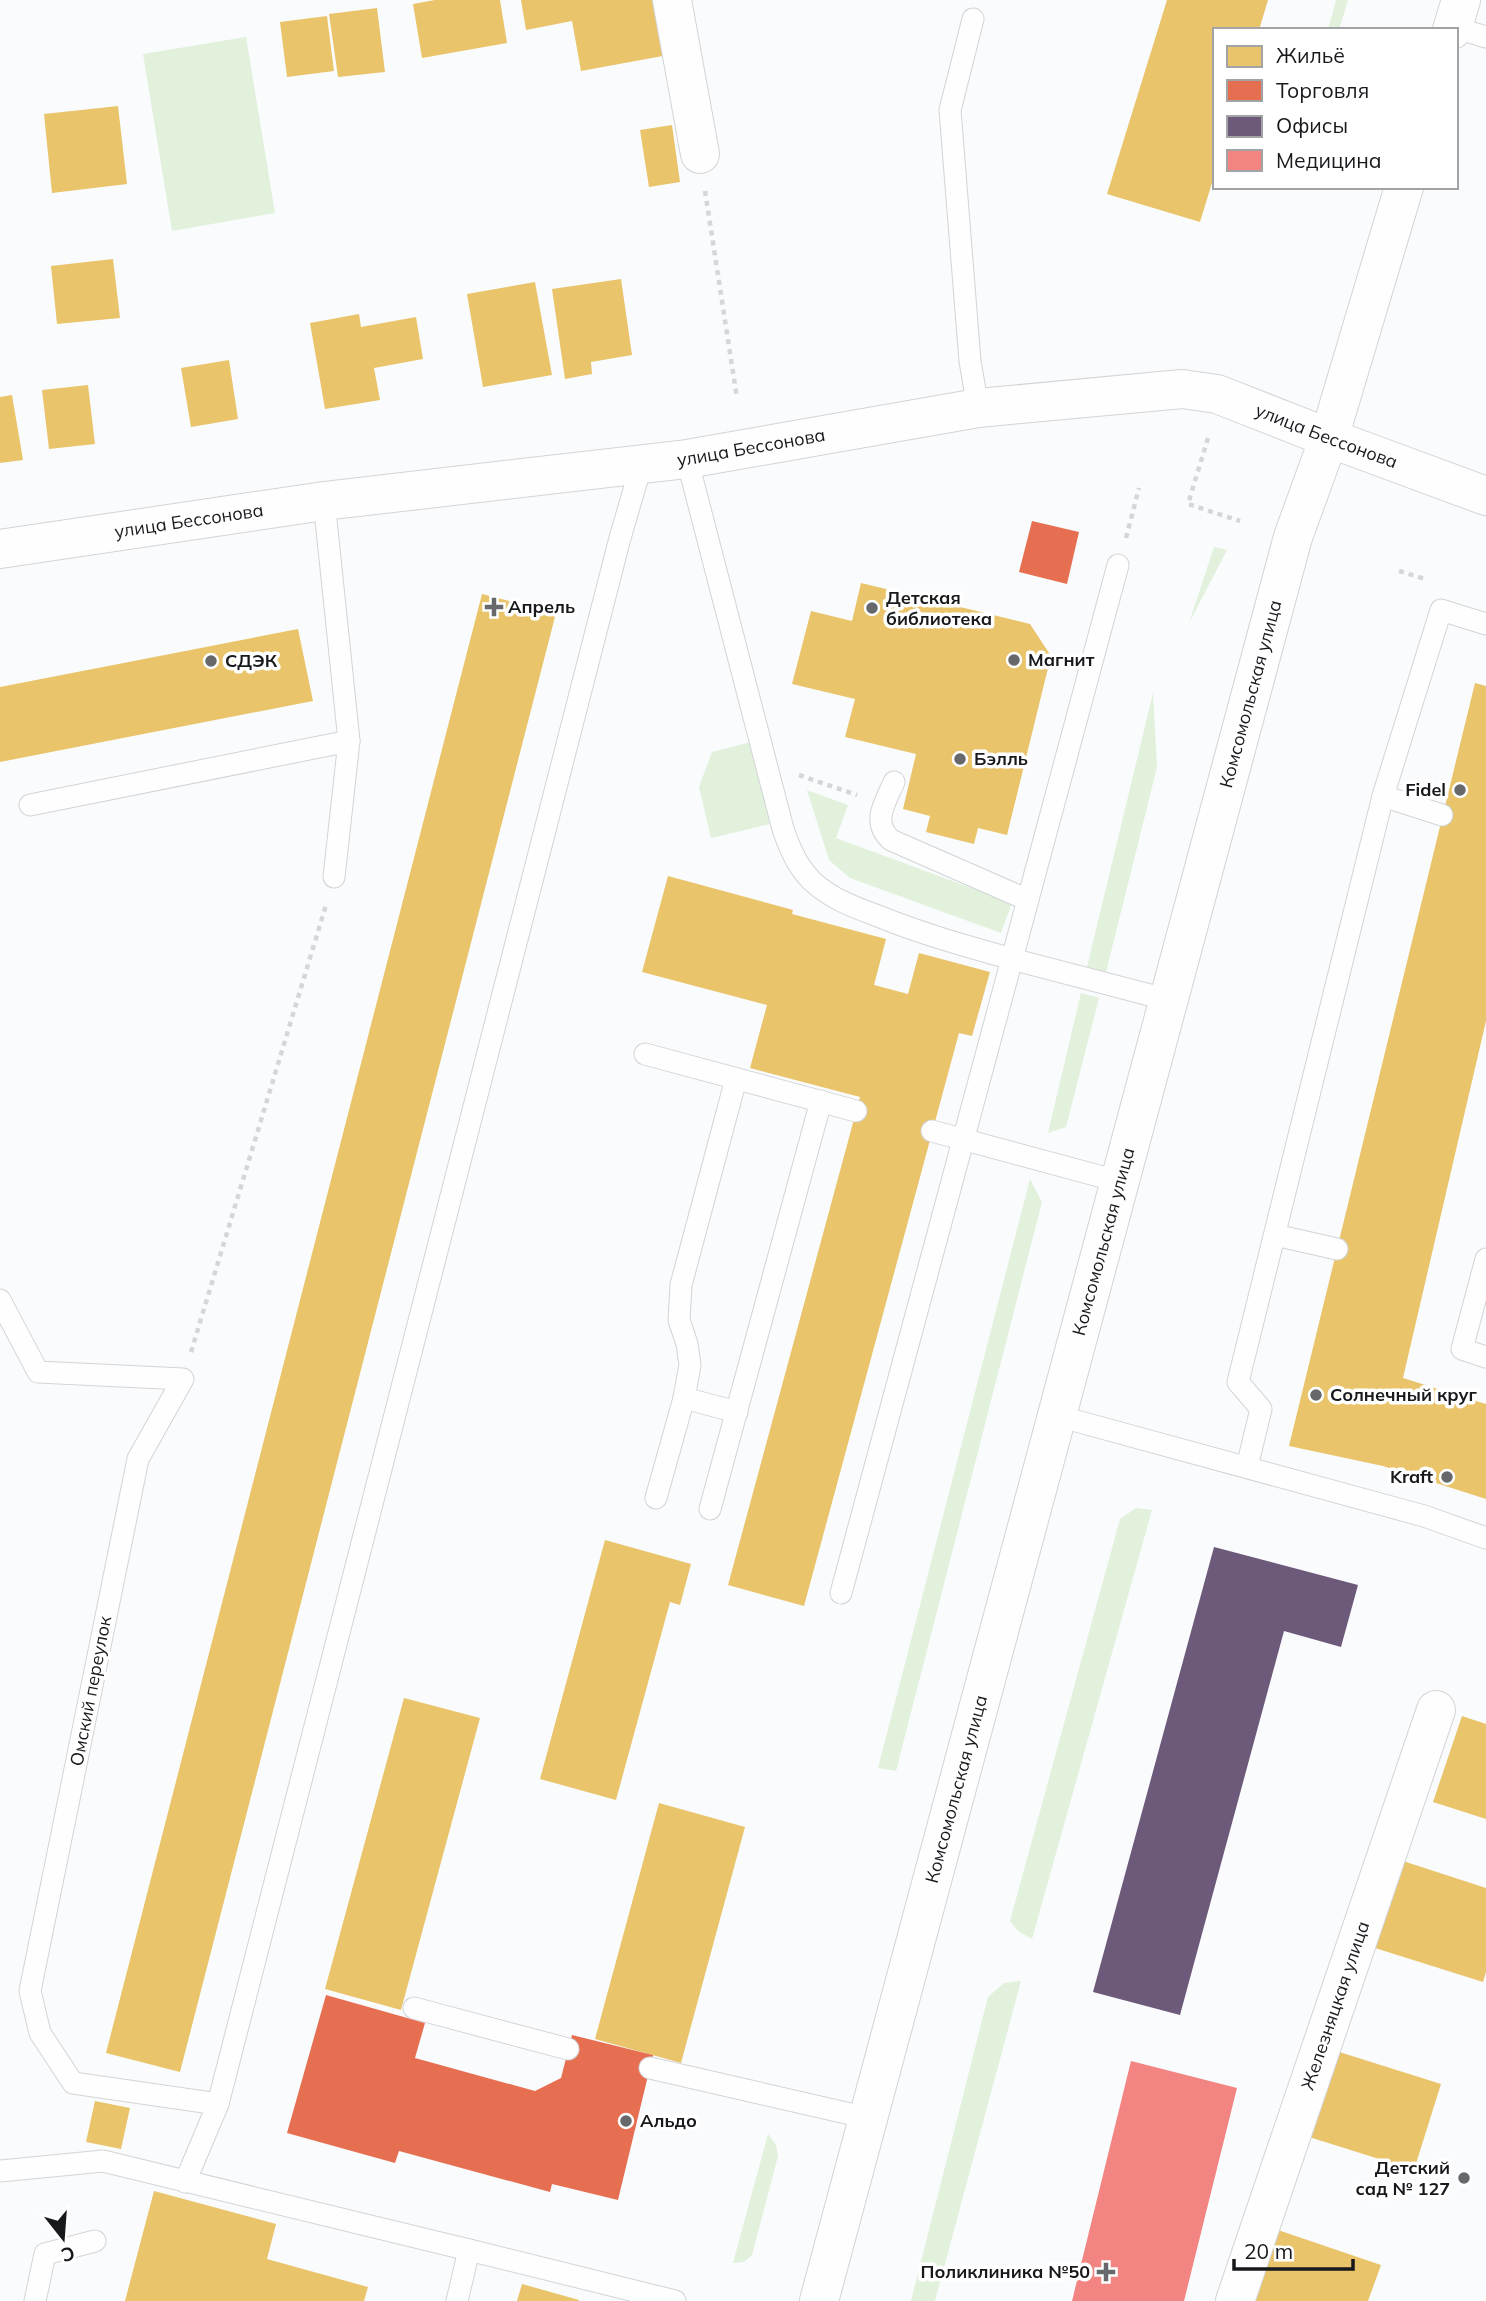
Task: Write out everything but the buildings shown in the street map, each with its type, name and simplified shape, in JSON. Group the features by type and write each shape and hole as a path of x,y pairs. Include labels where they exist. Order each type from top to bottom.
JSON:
{"street":[{"path":"672,0 700,154"},
{"name":"Комсомольская улица","path":"820,2301 1293,537 1329,438 1403,189"},
{"name":"улица Бессонова","path":"0,548 324,501 641,466 978,408 1182,389 1217,394 1486,496"},
{"name":"Железняцкая улица","path":"1235,2301 1436,1710"}],"lane":[{"path":"974,19 950,110 970,361 978,408"},
{"path":"687,459 783,829 790,850 800,867 823,891 840,901 929,936 1169,1000"},
{"path":"185,2182 218,2104 641,466"},
{"path":"324,501 349,741 334,877"},
{"path":"841,1593 1118,565"},
{"path":"1247,1468 1261,1409 1238,1382 1383,796 1441,610 1486,624"},
{"path":"30,805 349,741"},
{"path":"894,782 880,815 882,829 891,840 1028,900"},
{"path":"1383,796 1442,816"},
{"path":"645,1054 856,1111"},
{"path":"656,1498 684,1398 690,1365 687,1344 679,1321 681,1285 736,1079"},
{"path":"710,1510 821,1101"},
{"path":"932,1131 1121,1182"},
{"path":"1275,1235 1337,1249"},
{"path":"1486,1259 1462,1349 1486,1357"},
{"path":"0,1300 38,1372 183,1379"},
{"name":"Омский переулок","path":"183,1379 138,1459 30,1990 40,2033 73,2083 218,2104"},
{"path":"684,1398 737,1412"},
{"path":"1058,1416 1424,1516 1486,1538"},
{"path":"414,2008 568,2049"},
{"path":"650,2068 868,2119"},
{"path":"0,2171 103,2161 675,2301"},
{"path":"35,2301 45,2254 95,2241"},
{"path":"457,2301 469,2250"}],"path":[{"path":"700,154 737,398"},
{"path":"1208,438 1188,504 1240,520"},
{"path":"1118,565 1139,488"},
{"path":"1399,570 1426,579"},
{"path":"804,777 844,790"},
{"path":"183,1379 334,877"}],"green space":[{"path":"1336,0 1348,0 1340,28 1329,28"},
{"path":"246,37 275,213 172,231 143,54"},
{"path":"1214,547 1227,550 1189,623"},
{"path":"1153,693 1157,767 1106,972 1087,967"},
{"path":"751,742 770,824 711,838 699,787 712,752"},
{"path":"807,790 848,805 836,838 1012,903 1001,933 850,878 829,860"},
{"path":"1081,993 1099,998 1066,1127 1048,1133"},
{"path":"1030,1179 1042,1202 896,1771 878,1768"},
{"path":"1136,1508 1152,1510 1032,1939 1018,1931 1010,1921 1120,1519"},
{"path":"1021,1981 935,2301 911,2301 988,1997 1004,1983"},
{"path":"768,2134 776,2145 778,2156 752,2255 744,2262 733,2263"}],"place":[{"name":"Апрель","path":"494,607"},
{"name":"Детская библиотека","path":"872,608"},
{"name":"Магнит","path":"1014,660"},
{"name":"СДЭК","path":"211,661"},
{"name":"Бэлль","path":"960,759"},
{"name":"Fidel","path":"1460,790"},
{"name":"Солнечный круг","path":"1316,1395"},
{"name":"Kraft","path":"1447,1477"},
{"name":"Альдо","path":"626,2121"},
{"name":"Детский сад № 127","path":"1464,2178"},
{"name":"Поликлиника №50","path":"1106,2272"}]}
